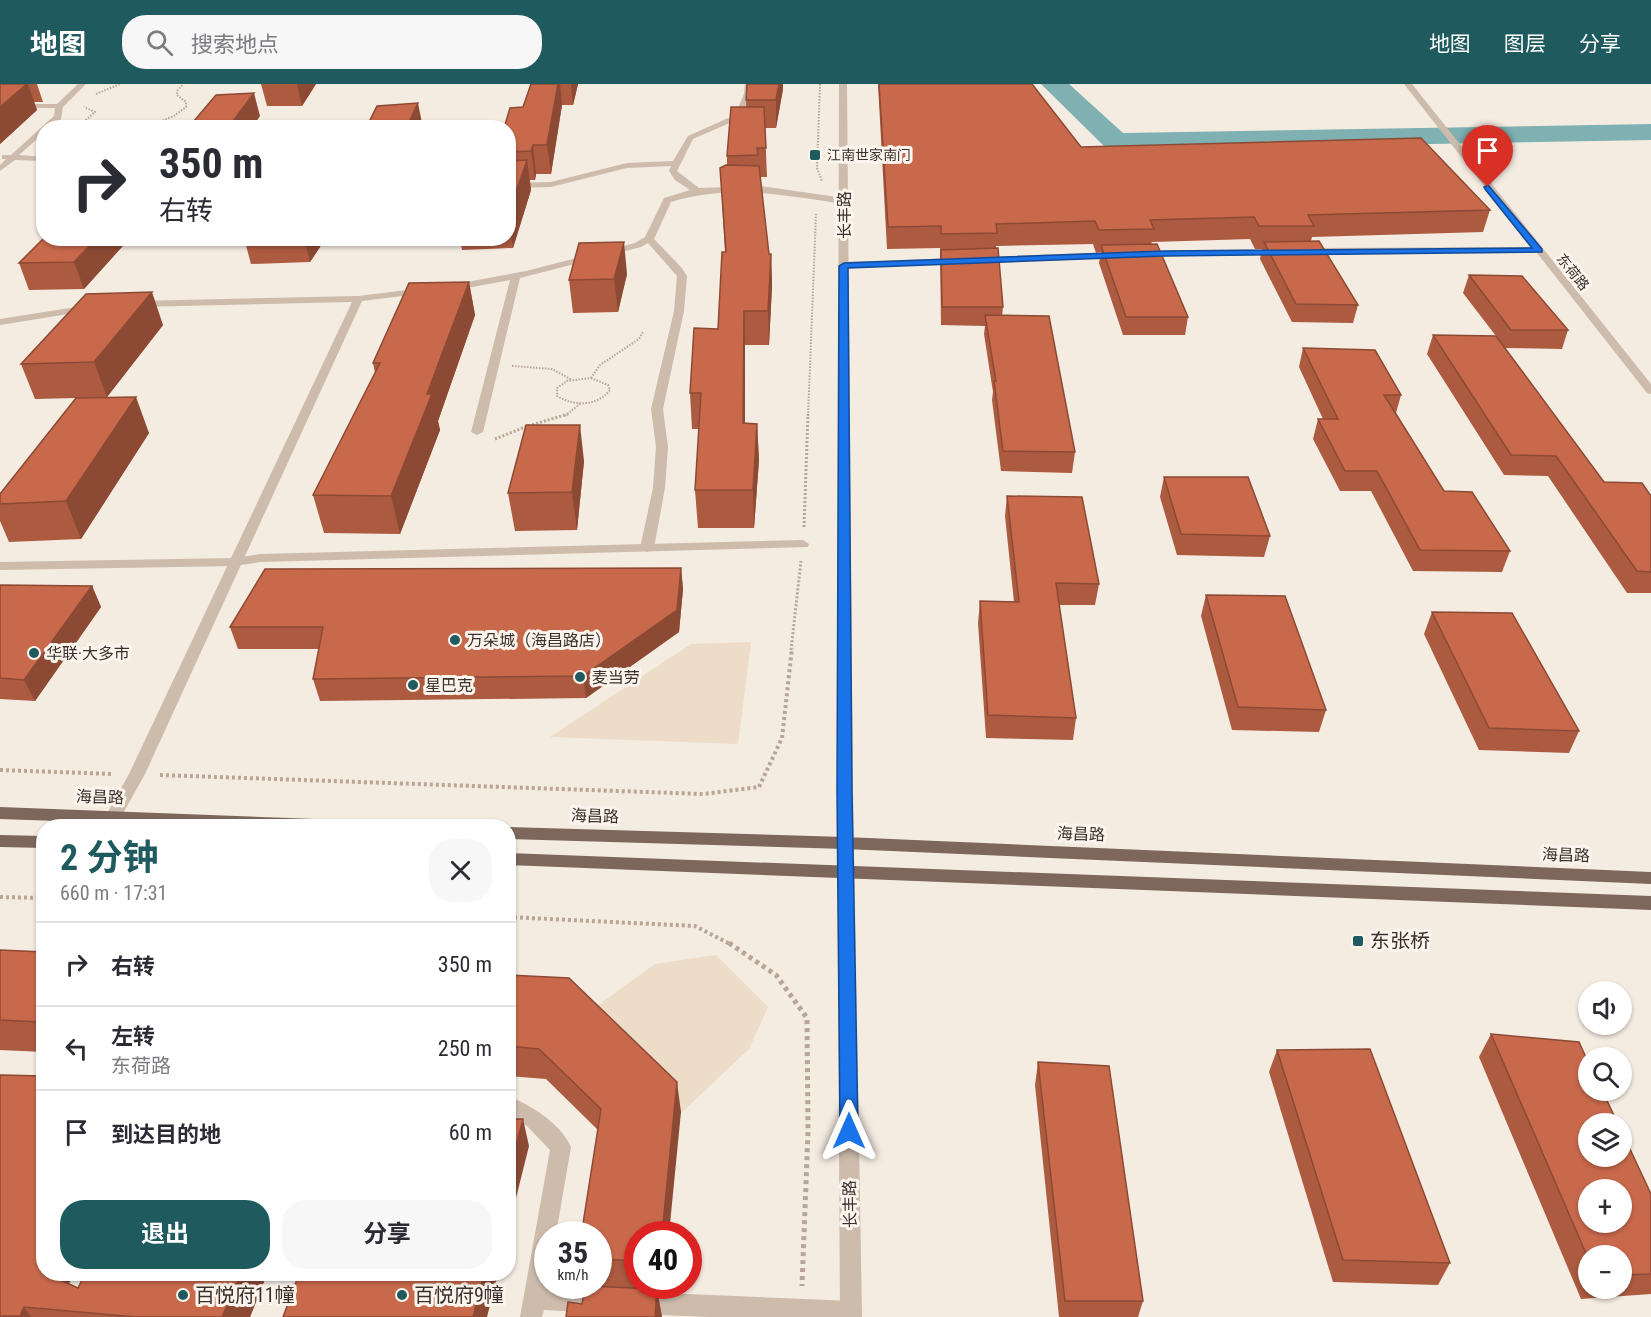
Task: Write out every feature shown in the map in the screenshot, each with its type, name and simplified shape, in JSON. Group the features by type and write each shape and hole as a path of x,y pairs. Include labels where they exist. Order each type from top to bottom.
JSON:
{"main road":[{"name":"海昌路","path":"0,813 73,819"},
{"name":"海昌路","path":"516,833 845,843 1651,878"},
{"path":"0,841 36,842"},
{"path":"516,859 1651,903"}],"street":[{"path":"54,120 58,117 59,106 81,84"},
{"path":"697,191 678,178 674,171 676,163 689,137 738,116 748,94 749,84"},
{"name":"长丰路","path":"843,84 845,843 851,1314"},
{"name":"东荷路","path":"1408,84 1651,391"},
{"path":"0,104 7,96"},
{"path":"0,104 59,106"},
{"path":"0,169 13,158 18,149 36,134"},
{"path":"0,156 36,159"},
{"path":"516,185 563,184 608,173 621,167 676,163"},
{"path":"129,304 358,299 451,288 516,276 638,245 649,239 667,200 697,191 760,189 844,201"},
{"path":"647,548 659,488 662,447 657,409 680,311 682,276 649,239"},
{"path":"844,266 1329,250 1539,250"},
{"path":"477,432 516,276"},
{"path":"112,819 137,774 358,299"},
{"path":"0,322 96,308"},
{"path":"0,566 236,562 260,558 803,544"},
{"path":"516,1110 534,1120 561,1147 533,1308 801,1310 851,1314"}],"path":[{"path":"93,95 120,84"},
{"path":"164,120 186,107 186,102 177,95 177,91 183,84"},
{"path":"0,770 703,794 759,788 783,738 803,544 817,206 824,187 817,168 820,84"},
{"path":"80,103 83,107 95,112 86,120"},
{"path":"591,378 600,365 639,339 643,333"},
{"path":"494,366 545,368 568,375 572,380"},
{"path":"591,378 604,382 610,390 603,398 581,403 568,402 557,396 557,388 572,380 591,378"},
{"path":"477,432 493,440 503,438 529,426 564,417 575,411 581,403"},
{"path":"0,897 36,898"},
{"path":"516,917 695,926 736,947 776,975 807,1018 808,1132 801,1310"}],"shaded area":[{"path":"751,642 738,744 550,737 691,644"},
{"path":"716,955 768,1007 749,1049 680,1114 582,1017 655,964"}],"building":[{"path":"0,84 27,84 0,107"},
{"path":"531,84 558,84 547,145 533,145 531,151 516,152 516,120 506,120 510,108 523,107"},
{"path":"747,84 779,84 776,100 746,100"},
{"path":"879,84 1032,84 1081,147 1421,138 1490,210 1308,215 1314,226 1259,226 1254,217 1150,220 1154,229 1099,230 1095,221 996,224 997,233 941,234 941,226 888,227"},
{"path":"254,93 234,120 195,120 216,95"},
{"path":"418,103 410,120 370,120 377,106"},
{"path":"731,107 764,107 766,148 757,148 758,155 727,156"},
{"path":"527,160 516,192 516,161"},
{"path":"726,165 759,166 769,254 771,254 768,311 744,311 743,423 757,424 753,490 695,490 701,393 690,393 694,328 718,329 722,252 726,252 720,168"},
{"path":"1319,241 1358,305 1296,304 1264,242"},
{"path":"624,242 614,279 569,280 579,243"},
{"path":"1157,244 1188,317 1126,317 1101,245"},
{"path":"36,246 89,246 74,262 19,263"},
{"path":"998,248 1003,307 942,307 941,250"},
{"path":"1469,275 1522,276 1568,330 1511,330"},
{"path":"469,282 427,394 432,394 391,496 313,495 380,363 373,363 409,283"},
{"path":"152,292 94,362 21,364 86,294"},
{"path":"985,315 1049,316 1075,452 1003,451 994,381 996,381"},
{"path":"1433,335 1496,336 1604,482 1642,483 1651,496 1651,572 1637,571 1556,456 1511,455"},
{"path":"1303,348 1375,350 1401,395 1384,395 1444,491 1472,492 1510,551 1420,550 1377,471 1345,471 1318,419 1338,419"},
{"path":"136,397 66,501 0,504 0,494 76,398"},
{"path":"526,425 580,425 572,492 508,493"},
{"path":"1164,477 1248,477 1270,536 1181,534"},
{"path":"1007,496 1082,497 1099,584 1056,583 1076,718 988,715 980,601 1019,602"},
{"name":"万朵城（海昌路店）","path":"681,568 677,610 583,676 313,679 323,627 230,627 265,569"},
{"path":"0,585 92,586 24,680 0,678"},
{"path":"1206,595 1285,596 1326,710 1238,707"},
{"path":"1432,612 1512,613 1579,731 1489,728"},
{"path":"0,950 36,952 36,1022 0,1020"},
{"path":"516,975 569,978 677,1082 663,1221 624,1221 624,1260 612,1260 612,1221 583,1221 601,1109 539,1049 516,1047"},
{"path":"1491,1034 1579,1042 1581,1047 1578,1047 1578,1101 1607,1101 1613,1113 1578,1113 1578,1167 1632,1167 1632,1153 1651,1194 1651,1274 1632,1275 1632,1245 1582,1245"},
{"path":"1370,1049 1450,1263 1343,1260 1277,1050"},
{"path":"1038,1062 1109,1066 1143,1301 1065,1301"},
{"path":"0,1075 36,1076 36,1281 62,1281 78,1288 82,1281 238,1281 222,1317 136,1317 24,1307 20,1316 0,1316"},
{"path":"516,1119 523,1119 516,1146"},
{"name":"百悦府9幢","path":"296,1281 482,1281 473,1317 283,1317"},
{"path":"612,1287 624,1288 624,1299 656,1299 655,1317 566,1317 568,1302 582,1304 583,1299 612,1299"}],"waterway":[{"path":"1054,84 1116,142 1651,132"}],"place":[{"name":"江南世家南门","path":"815,155"},
{"name":"万朵城（海昌路店）","path":"455,640"},
{"name":"华联·大多市","path":"34,653"},
{"name":"麦当劳","path":"580,677"},
{"name":"星巴克","path":"413,685"},
{"name":"东张桥","path":"1358,941"},
{"name":"百悦府11幢","path":"183,1295"},
{"name":"百悦府9幢","path":"402,1295"}],"route":[{"path":"849,1131 844,791 844,266 1116,255 1329,250 1539,250 1488,187"}]}
